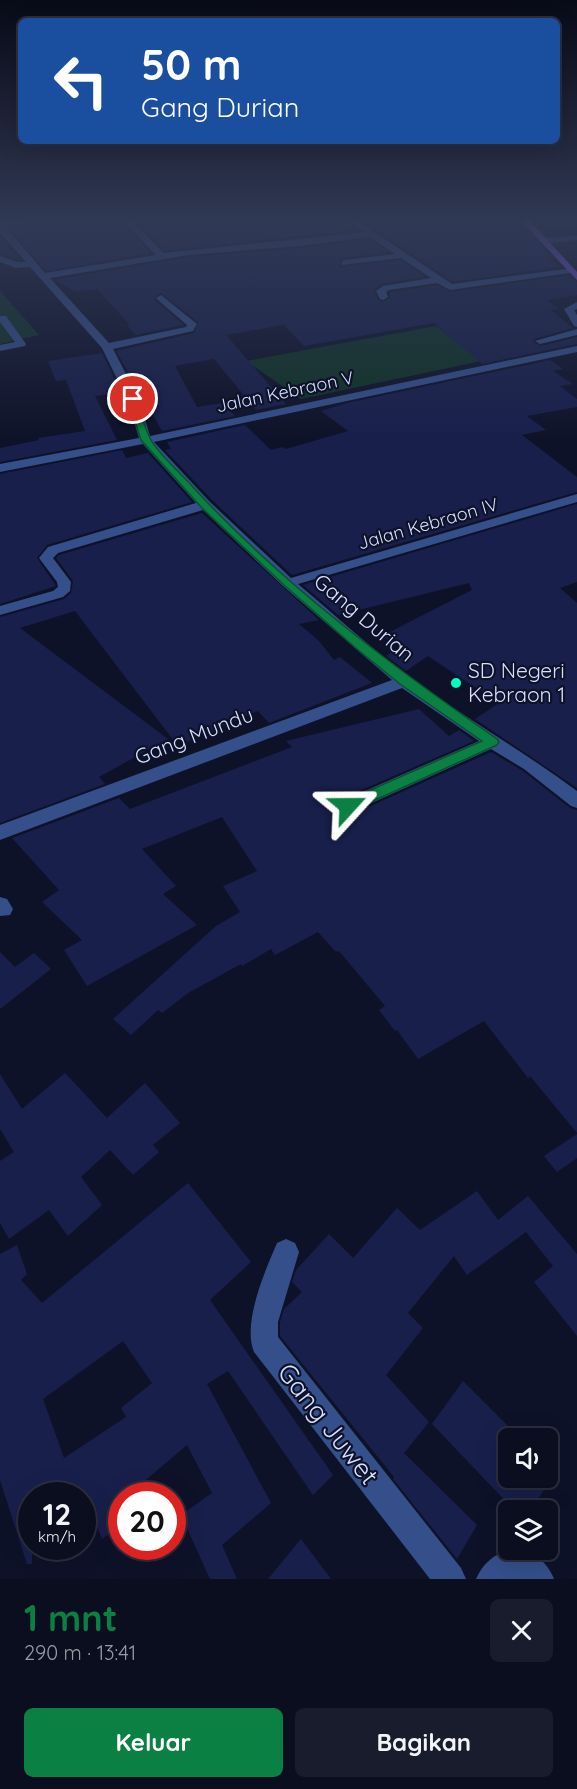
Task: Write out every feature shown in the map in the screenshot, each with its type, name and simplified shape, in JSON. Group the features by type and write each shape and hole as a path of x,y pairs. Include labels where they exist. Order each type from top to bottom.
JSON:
{"street":[{"path":"58,293 107,347 133,399 146,440"},
{"path":"382,293 383,297"},
{"path":"107,347 190,329 192,324 161,298"},
{"path":"577,305 569,309 577,324"},
{"path":"0,319 3,318 21,344 0,348"},
{"path":"540,341 577,332"},
{"name":"Jalan Kebraon V","path":"0,468 146,440 577,349"},
{"name":"Gang Durian","path":"146,440 205,506 288,583 404,681 492,742 530,765 577,801"},
{"name":"Jalan Kebraon IV","path":"288,583 577,498"},
{"path":"0,611 58,594 65,588 64,582 46,558 53,550 205,506"},
{"name":"Gang Mundu","path":"0,833 404,681"},
{"path":"348,806 492,742"},
{"name":"Gang Juwet","path":"286,1252 264,1322 264,1342 450,1579"},
{"path":"492,1579 502,1569 513,1563 526,1567 538,1579"}],"green space":[{"path":"0,293 1,293 39,335 0,344"},
{"path":"436,326 458,343 515,354 301,399 246,361"}],"building":[{"path":"100,293 375,293 378,300 382,302 390,298 390,293 577,293 577,295 547,300 559,309 551,310 573,328 534,339 533,342 541,346 577,337 577,344 482,364 434,323 304,346 284,325 226,335 286,404 256,410 214,359 175,366 197,407 222,403 235,416 162,431 116,351 194,333 198,322 161,293 155,296 154,300 184,325 135,335 127,325 129,324"},
{"path":"102,353 121,393 95,396 117,440 0,462 0,448 39,440 38,438 85,431 66,380 56,381 48,361"},
{"path":"550,360 563,369 553,371 573,384 560,386 577,399 577,407 527,416 546,430 522,435 577,477 577,492 292,575 212,500 165,450 171,449 167,442 245,425 271,450 283,447 286,449 348,431 321,411 347,403"},
{"path":"122,450 126,458 148,453 192,502 47,545 37,558 56,586 0,604 0,474"},
{"path":"577,504 577,582 560,588 577,603 577,788 475,719 499,703 428,656 406,671 386,656 399,647 382,636 472,590 469,583 338,615 303,585"},
{"path":"202,513 319,620 299,624 319,641 334,660 340,657 372,683 269,723 258,711 187,742 183,737 174,741 75,611 20,628 168,739 99,777 105,784 0,823 0,617 64,599 71,593 73,581 56,558 59,555"},
{"path":"419,709 449,736 459,730 474,741 341,799 337,807 341,813 349,815 355,813 491,752 523,771 570,808 577,810 577,1133 530,1076 528,1078 484,1021 418,1059 379,1010 385,1006 339,951 336,952 318,932 275,955 271,949 188,993 162,1013 158,1010 131,1035 113,1019 216,926 240,912 223,886 257,871 222,817 142,849 176,886 163,894 197,925 87,986 64,950 82,940 42,902 59,890 12,838 119,798 130,809 292,747 286,741"},
{"path":"0,952 15,967 34,953 51,969 0,1009"},
{"path":"65,1073 107,1118 145,1083 180,1123 153,1145 159,1152 133,1175 110,1150 81,1177 102,1205 68,1236 49,1210 9,1239 0,1223 0,1161 14,1152 0,1129 0,1074 22,1109"},
{"path":"577,1134 577,1158 557,1172 544,1156"},
{"path":"188,1183 251,1262 210,1300 333,1475 313,1495 228,1371 207,1384 271,1503 222,1545 237,1579 210,1579 186,1526 186,1511 212,1493 187,1445 143,1482 108,1482 108,1535 102,1539 96,1524 96,1482 18,1482 18,1536 0,1480 0,1254 17,1245 27,1274 21,1280 42,1303","holes":["123,1341 152,1383 121,1408 126,1417 64,1458 43,1399"]},
{"path":"477,1191 498,1220 528,1196 577,1254 577,1336 534,1282 553,1266 526,1232 467,1275 454,1256 408,1313 423,1328 386,1375 429,1422 404,1453 477,1525 457,1559 280,1336 280,1322 284,1309 302,1292 292,1282 296,1270 329,1234 353,1258 397,1208 420,1230"},
{"path":"463,1381 510,1428 498,1428 498,1488 545,1488 537,1500 504,1500 432,1424"},
{"path":"301,1539 331,1579 268,1579"},
{"path":"26,1560 32,1560 32,1564 27,1564"}],"place":[{"name":"SD Negeri Kebraon 1","path":"456,683"}],"route":[{"path":"133,399 146,440 205,506 288,583 361,646 404,681 492,742 348,806"}]}
